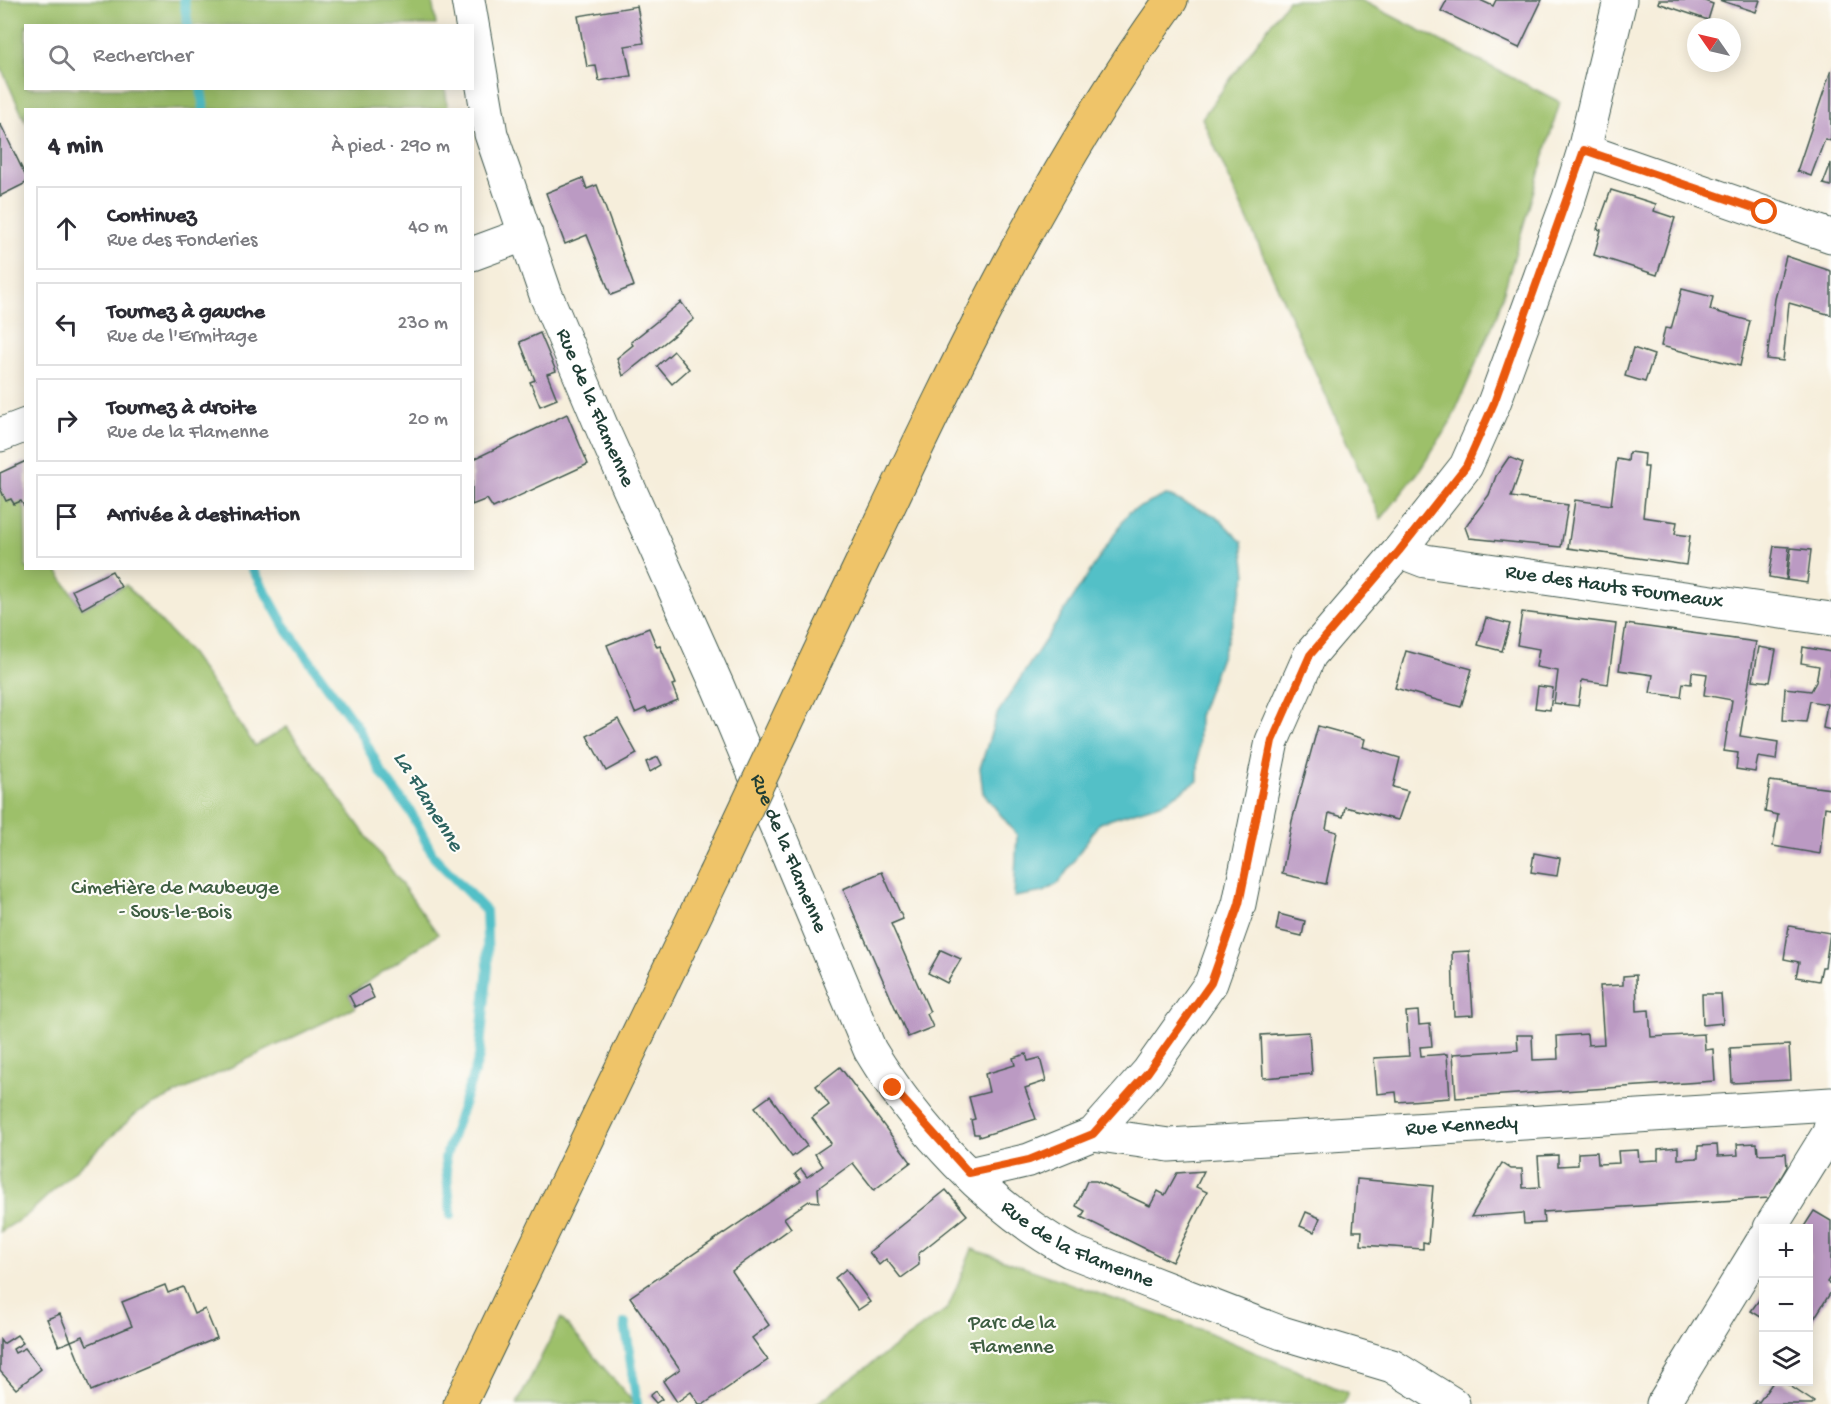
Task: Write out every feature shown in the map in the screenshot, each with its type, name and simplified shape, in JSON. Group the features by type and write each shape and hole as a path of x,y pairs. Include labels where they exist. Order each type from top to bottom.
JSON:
{"main road":[{"path":"460,1404 845,598 1014,251 1120,71 1171,0"}],"street":[{"name":"Rue de la Flamenne","path":"468,0 472,24"},
{"path":"969,1173 1029,1160 1093,1134 1148,1072 1211,983 1239,904 1272,741 1310,655 1399,551 1466,466 1494,403 1584,150 1620,0"},
{"name":"Rue de la Flamenne","path":"474,35 491,134 546,295 603,430 718,687 870,1050 893,1088 969,1173 1011,1214 1039,1234 1070,1251 1282,1333 1392,1366 1454,1404"},
{"path":"1584,150 1831,236"},
{"path":"474,253 526,234"},
{"path":"0,435 24,426"},
{"name":"Rue des Hauts Fourneaux","path":"1399,551 1425,561 1831,619"},
{"name":"Rue Kennedy","path":"1093,1134 1168,1145 1831,1104"},
{"path":"1772,1224 1828,1133 1831,1123"},
{"path":"1663,1404 1759,1247"}],"green space":[{"path":"0,0 432,0 436,24 24,24 24,90 445,90 448,108 24,108 24,119 0,65"},
{"path":"1288,0 1361,0 1560,102 1497,315 1451,421 1420,470 1381,519 1202,118"},
{"name":"Cimetière de Maubeuge - Sous-le-Bois","path":"0,488 11,499 21,501 24,508 24,570 57,570 82,609 126,585 191,654 255,746 287,727 438,934 349,995 356,1007 138,1112 26,1216 0,1232"},
{"name":"Parc de la Flamenne","path":"972,1249 1208,1332 1348,1393 1343,1404 816,1404 948,1308"},
{"path":"561,1318 635,1404 517,1404"}],"water":[{"path":"1166,495 1216,516 1242,542 1246,575 1227,641 1199,716 1198,781 1163,803 1099,823 1059,883 1044,892 1014,897 1017,835 983,793 980,768 997,714 1129,512"}],"building":[{"path":"1447,0 1480,0 1493,6 1496,0 1542,0 1519,48 1441,11"},
{"path":"1659,0 1702,0 1713,4 1709,18 1702,18 1658,3"},
{"path":"1719,0 1760,0 1756,12"},
{"path":"637,6 644,43 625,46 631,76 599,81 596,66 587,67 578,16"},
{"path":"1831,70 1831,141 1825,139 1811,176 1797,171"},
{"path":"0,123 24,173 24,184 0,196"},
{"path":"1831,163 1831,186 1823,184"},
{"path":"583,178 587,189 597,185 634,286 611,295 587,235 565,244 546,193"},
{"path":"1611,190 1656,204 1654,211 1675,218 1657,275 1594,255 1601,230 1597,229"},
{"path":"1786,256 1831,271 1831,315 1789,303 1783,361 1767,359 1775,299"},
{"path":"1682,289 1713,297 1710,310 1750,321 1740,366 1661,346 1665,328 1671,329"},
{"path":"681,302 694,319 623,376 617,358 633,345 631,342"},
{"path":"540,333 556,371 547,374 557,399 540,406 530,382 535,380 520,342"},
{"path":"1633,348 1654,355 1645,382 1625,376"},
{"path":"674,351 689,369 672,384 657,366"},
{"path":"567,414 588,464 493,508 487,499 474,504 474,459"},
{"path":"1629,452 1645,454 1644,467 1648,467 1643,517 1677,522 1675,534 1690,536 1686,565 1568,548 1575,500 1611,505 1617,459 1628,461"},
{"path":"1509,457 1523,463 1511,497 1568,505 1561,547 1469,538 1465,527 1489,495 1496,476"},
{"path":"24,462 24,506 21,501 14,504 11,499 6,501 0,488 0,473"},
{"path":"1774,546 1789,547 1786,580 1769,577"},
{"path":"1791,548 1811,550 1807,583 1787,580"},
{"path":"112,571 121,587 82,609 72,590"},
{"path":"1522,612 1616,624 1608,684 1582,680 1578,706 1554,703 1558,671 1536,667 1539,649 1517,645"},
{"path":"1486,618 1510,624 1502,651 1478,645"},
{"path":"1626,624 1756,642 1740,736 1778,742 1776,760 1758,757 1755,772 1736,769 1738,753 1724,751 1732,700 1704,695 1707,674 1692,672 1691,684 1683,683 1681,697 1650,693 1653,675 1619,670"},
{"path":"649,628 657,647 660,646 676,684 672,685 678,700 648,712 646,708 635,713 607,645"},
{"path":"1759,647 1776,650 1770,682 1753,680"},
{"path":"1803,647 1831,652 1831,730 1823,728 1827,704 1810,701 1806,722 1783,720 1785,688 1811,691 1816,682 1819,666 1801,663"},
{"path":"1406,651 1472,669 1461,707 1395,688"},
{"path":"1538,686 1553,688 1550,710 1535,708"},
{"path":"618,719 637,754 606,771 587,736"},
{"path":"1318,726 1365,739 1363,747 1400,758 1393,787 1408,791 1398,820 1345,807 1343,817 1329,813 1326,829 1337,832 1326,884 1282,874 1292,821"},
{"path":"658,757 662,765 650,772 646,762"},
{"path":"1770,781 1831,789 1831,808 1825,807 1820,854 1773,846 1778,815 1765,812"},
{"path":"1534,853 1560,858 1557,876 1531,872"},
{"path":"882,872 903,919 891,924 930,1012 927,1014 933,1027 908,1037 843,889"},
{"path":"1279,914 1305,921 1302,936 1276,930"},
{"path":"1789,926 1830,933 1825,967 1822,967 1819,981 1796,977 1799,962 1784,959"},
{"path":"941,950 961,959 947,983 928,973"},
{"path":"1469,951 1473,1015 1454,1016 1452,952"},
{"path":"1636,975 1637,1011 1649,1010 1651,1037 1704,1034 1705,1050 1713,1049 1715,1081 1456,1098 1453,1054 1518,1050 1517,1035 1532,1035 1533,1060 1558,1059 1557,1036 1587,1034 1588,1045 1604,1044 1600,986 1623,985 1623,976"},
{"path":"368,985 374,998 355,1007 349,995"},
{"path":"1702,994 1721,994 1723,1023 1703,1025"},
{"path":"1418,1011 1419,1025 1430,1024 1432,1046 1420,1047 1421,1056 1447,1054 1450,1098 1397,1102 1396,1092 1377,1094 1374,1058 1409,1056 1406,1012"},
{"path":"1309,1032 1312,1074 1263,1078 1261,1035"},
{"path":"1789,1045 1791,1080 1732,1083 1730,1048"},
{"path":"1026,1054 1028,1061 1040,1058 1046,1081 1025,1088 1036,1119 979,1137 979,1134 974,1134 971,1120 975,1119 969,1097 989,1092 985,1074 1015,1065 1013,1058"},
{"path":"840,1067 911,1162 874,1190 853,1163 818,1188 819,1202 809,1201 784,1218 791,1228 732,1271 769,1325 752,1338 768,1360 704,1404 699,1404 691,1392 677,1402 663,1381 680,1369 630,1297 801,1181 795,1174 801,1169 807,1177 823,1166 815,1154 831,1143 812,1118 829,1105 816,1086"},
{"path":"770,1096 807,1146 792,1157 755,1107"},
{"path":"1757,1143 1758,1154 1786,1153 1787,1167 1769,1198 1543,1212 1544,1223 1524,1224 1523,1213 1471,1217 1502,1163 1511,1169 1522,1169 1523,1188 1540,1187 1538,1156 1558,1155 1558,1166 1578,1165 1578,1153 1597,1152 1598,1164 1619,1163 1618,1151 1638,1150 1639,1161 1658,1160 1658,1149 1678,1147 1678,1159 1698,1158 1698,1146 1717,1145 1718,1156 1738,1155 1737,1144"},
{"path":"1204,1171 1196,1187 1207,1192 1172,1262 1081,1217 1085,1211 1076,1206 1087,1181 1096,1181 1150,1206 1158,1191 1165,1195 1177,1173"},
{"path":"1357,1179 1433,1186 1428,1243 1423,1242 1423,1249 1361,1245 1362,1231 1353,1231"},
{"path":"946,1190 967,1215 918,1254 919,1265 901,1278 886,1259 879,1265 869,1252"},
{"path":"1814,1211 1831,1221 1831,1276 1827,1282 1831,1285 1831,1292 1813,1320 1813,1224 1806,1224"},
{"path":"1306,1212 1320,1218 1314,1232 1300,1226"},
{"path":"846,1269 870,1302 858,1310 835,1278"},
{"path":"165,1285 168,1293 183,1287 194,1314 205,1309 217,1338 91,1391 71,1341 83,1336 87,1345 132,1326 122,1302"},
{"path":"1759,1300 1759,1316 1751,1311"},
{"path":"60,1314 71,1341 59,1346 47,1319"},
{"path":"17,1335 23,1343 13,1349 15,1353 25,1348 41,1369 16,1389 0,1371 0,1340 3,1344"},
{"path":"1770,1386 1790,1386 1814,1402 1812,1404 1753,1404 1756,1400 1759,1402"},
{"path":"656,1391 662,1399 656,1403 650,1396"}],"waterway":[{"name":"La Flamenne","path":"184,0 188,24"},
{"name":"La Flamenne","path":"201,90 204,108"},
{"name":"La Flamenne","path":"253,570 285,627 358,728 381,772 410,811 434,857 486,911 488,967 479,1057 445,1158 451,1215"},
{"name":"La Flamenne","path":"625,1323 637,1404"}],"route":[{"path":"893,1088 969,1173 1029,1160 1093,1134 1148,1072 1211,983 1239,904 1272,741 1310,655 1399,551 1466,466 1494,403 1569,198 1584,150 1765,212"}]}
